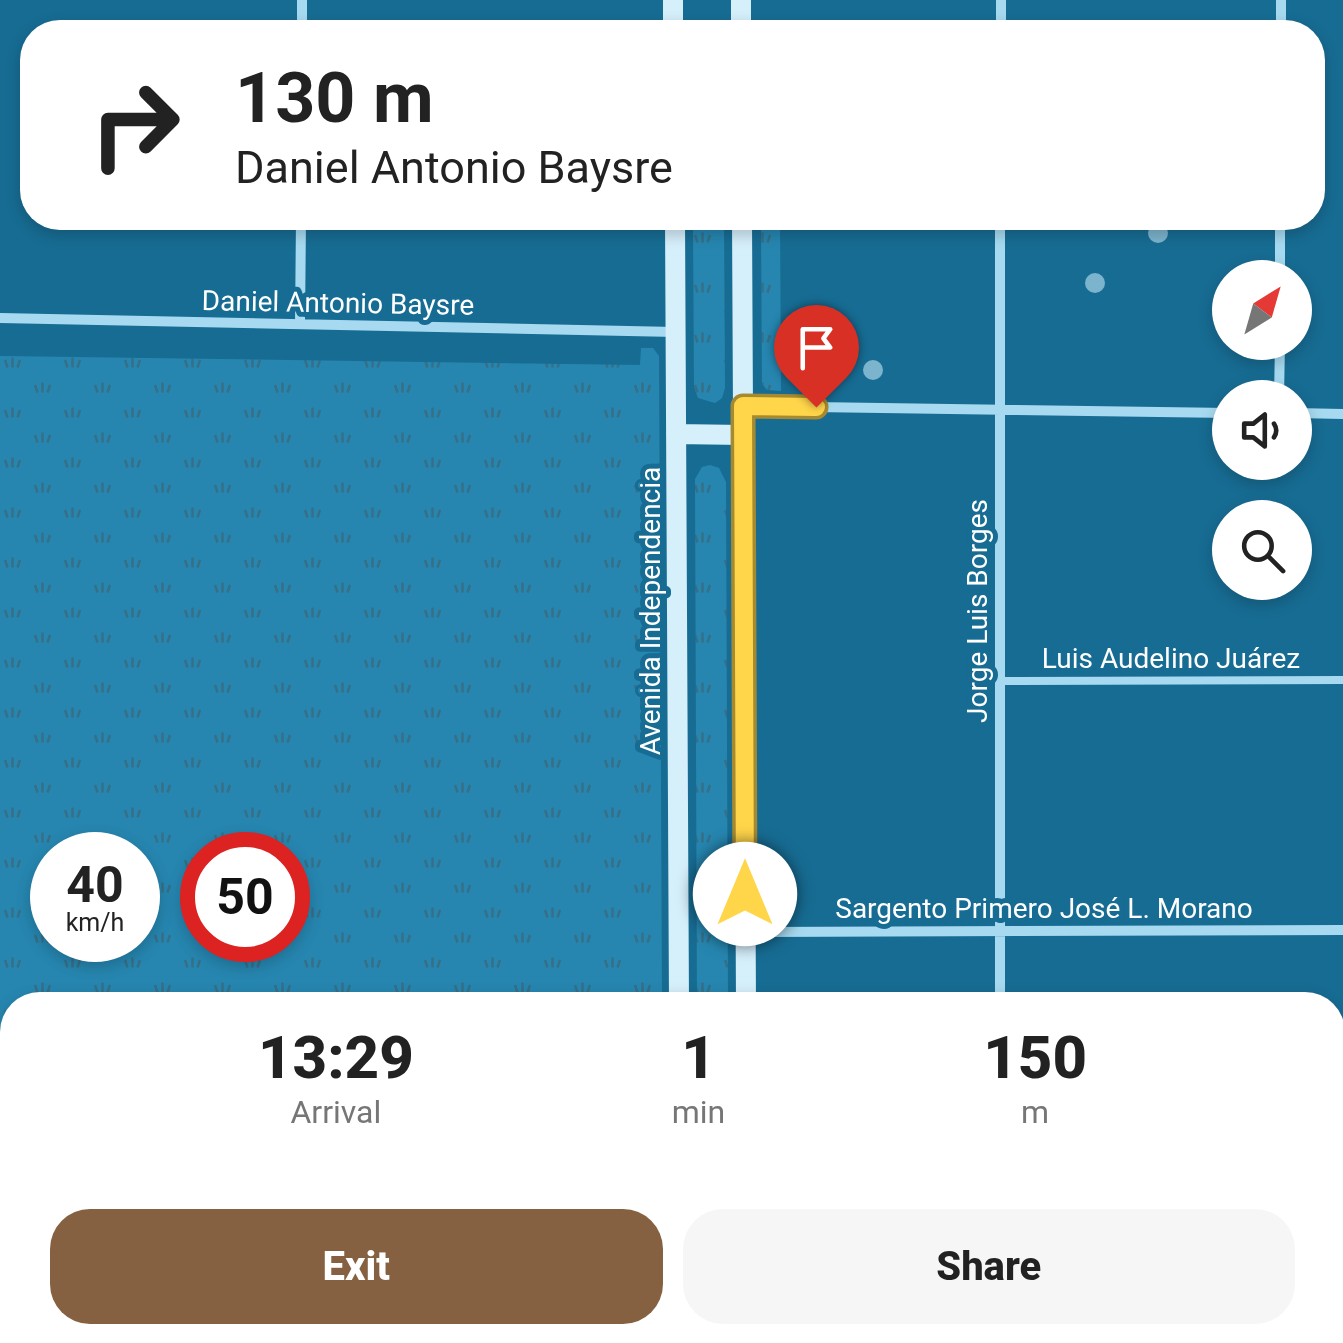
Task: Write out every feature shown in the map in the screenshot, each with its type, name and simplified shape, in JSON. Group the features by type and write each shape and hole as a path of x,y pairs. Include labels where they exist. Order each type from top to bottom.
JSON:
{"main road":[{"name":"Avenida Independencia","path":"675,230 680,992"},
{"path":"742,230 746,992"},
{"path":"676,434 743,435"}],"street":[{"path":"300,230 300,324"},
{"name":"Jorge Luis Borges","path":"1000,230 1000,992"},
{"path":"1280,230 1280,260"},
{"name":"Daniel Antonio Baysre","path":"0,318 676,332"},
{"path":"743,406 1212,413"},
{"path":"1312,414 1343,414"},
{"name":"Sargento Primero José L. Morano","path":"746,932 1343,930"}],"lane":[{"name":"Luis Audelino Juárez","path":"1000,681 1343,680"}],"green space":[{"path":"693,230 724,230 725,388 722,398 715,403 698,398 694,387"},
{"path":"761,230 780,230 781,391 767,390 762,384"},
{"path":"641,348 653,348 659,356 662,992 0,992 0,356 640,365"},
{"path":"702,467 719,468 726,482 728,992 697,992 695,479"}],"route":[{"path":"745,894 743,406 816,407"}]}
